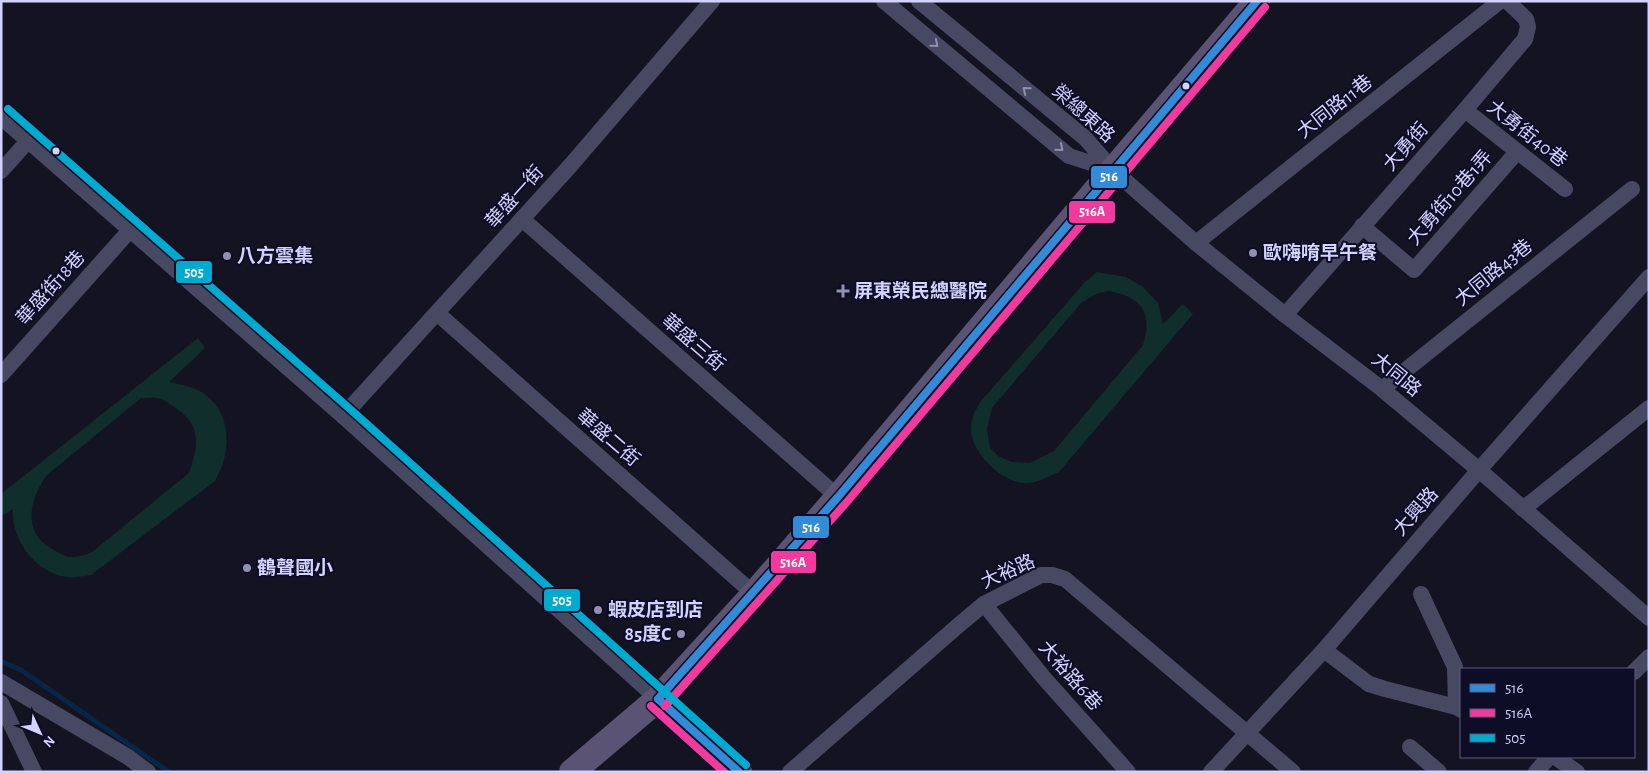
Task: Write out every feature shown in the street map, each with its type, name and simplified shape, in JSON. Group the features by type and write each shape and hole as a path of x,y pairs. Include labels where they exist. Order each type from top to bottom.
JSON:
{"main road":[{"path":"572,772 658,699 754,594 1257,1"},
{"path":"658,699 739,772"}],"street":[{"name":"華盛一街","path":"343,416 570,166 712,1"},
{"name":"榮總東路","path":"884,1 1069,156 1113,170"},
{"name":"大同路11巷","path":"1196,243 1500,1"},
{"name":"大勇街","path":"1285,315 1465,110 1524,39 1528,27 1526,19 1507,1"},
{"name":"榮總東路","path":"920,2 1084,138 1113,170"},
{"path":"906,19 920,2"},
{"name":"大勇街40巷","path":"1465,110 1565,188"},
{"path":"1,117 343,416 658,699"},
{"path":"1,171 28,141"},
{"name":"大勇街10巷1弄","path":"1362,226 1414,270 1517,152"},
{"name":"大同路","path":"1113,170 1196,243 1285,315 1382,389 1479,470 1649,618"},
{"name":"大同路43巷","path":"1382,389 1632,189"},
{"name":"華盛三街","path":"522,219 838,497"},
{"name":"華盛街18巷","path":"1,375 130,228"},
{"name":"大興路","path":"1210,772 1324,650 1649,277"},
{"name":"華盛二街","path":"437,313 754,594"},
{"path":"1524,509 1649,408"},
{"name":"大裕路","path":"790,772 984,604 1041,575 1052,575 1065,579 1293,772"},
{"path":"1324,650 1369,684 1385,690 1458,708 1455,667 1422,594"},
{"name":"大裕路6巷","path":"984,604 1044,678 1128,772"},
{"path":"1635,671 1649,657"},
{"path":"1,682 128,757 148,772"},
{"path":"1,703 34,772"},
{"path":"1410,747 1439,772"},
{"path":"1536,772 1548,758"},
{"path":"1556,758 1577,772"}],"green space":[{"path":"1097,272 1126,277 1143,287 1158,303 1163,324 1183,304 1193,314 1059,472 1029,483 1009,479 990,465 976,446 971,426 973,416 981,401 1085,282","holes":["1109,291 1130,297 1142,308 1147,324 1143,345 1054,451 1030,463 1012,462 998,456 990,448 987,429 992,408 1081,303 1098,293"]},
{"path":"198,338 205,348 169,382 202,392 213,401 222,416 227,441 223,464 215,481 91,575 76,577 55,574 35,562 27,553 16,532 13,509 1,516 1,494","holes":["141,398 157,398 165,401 181,412 193,426 196,443 189,473 92,552 70,557 52,549 42,542 32,524 33,504 41,484 47,475"]}],"waterway":[{"path":"1,661 21,670 169,772"}],"transit line":[{"name":"516","path":"658,699 838,497 1257,1"},
{"name":"516A","path":"665,706 846,503 1265,7"},
{"name":"505","path":"8,109 350,409 746,765"},
{"name":"516","path":"658,699 739,772"},
{"name":"516A","path":"651,706 724,772"}],"place":[{"name":"歐嗨唷早午餐","path":"1253,253"},
{"name":"八方雲集","path":"227,256"},
{"name":"屏東榮民總醫院","path":"843,291"},
{"name":"鶴聲國小","path":"247,568"},
{"name":"蝦皮店到店","path":"598,610"},
{"name":"85度C","path":"681,634"}]}
